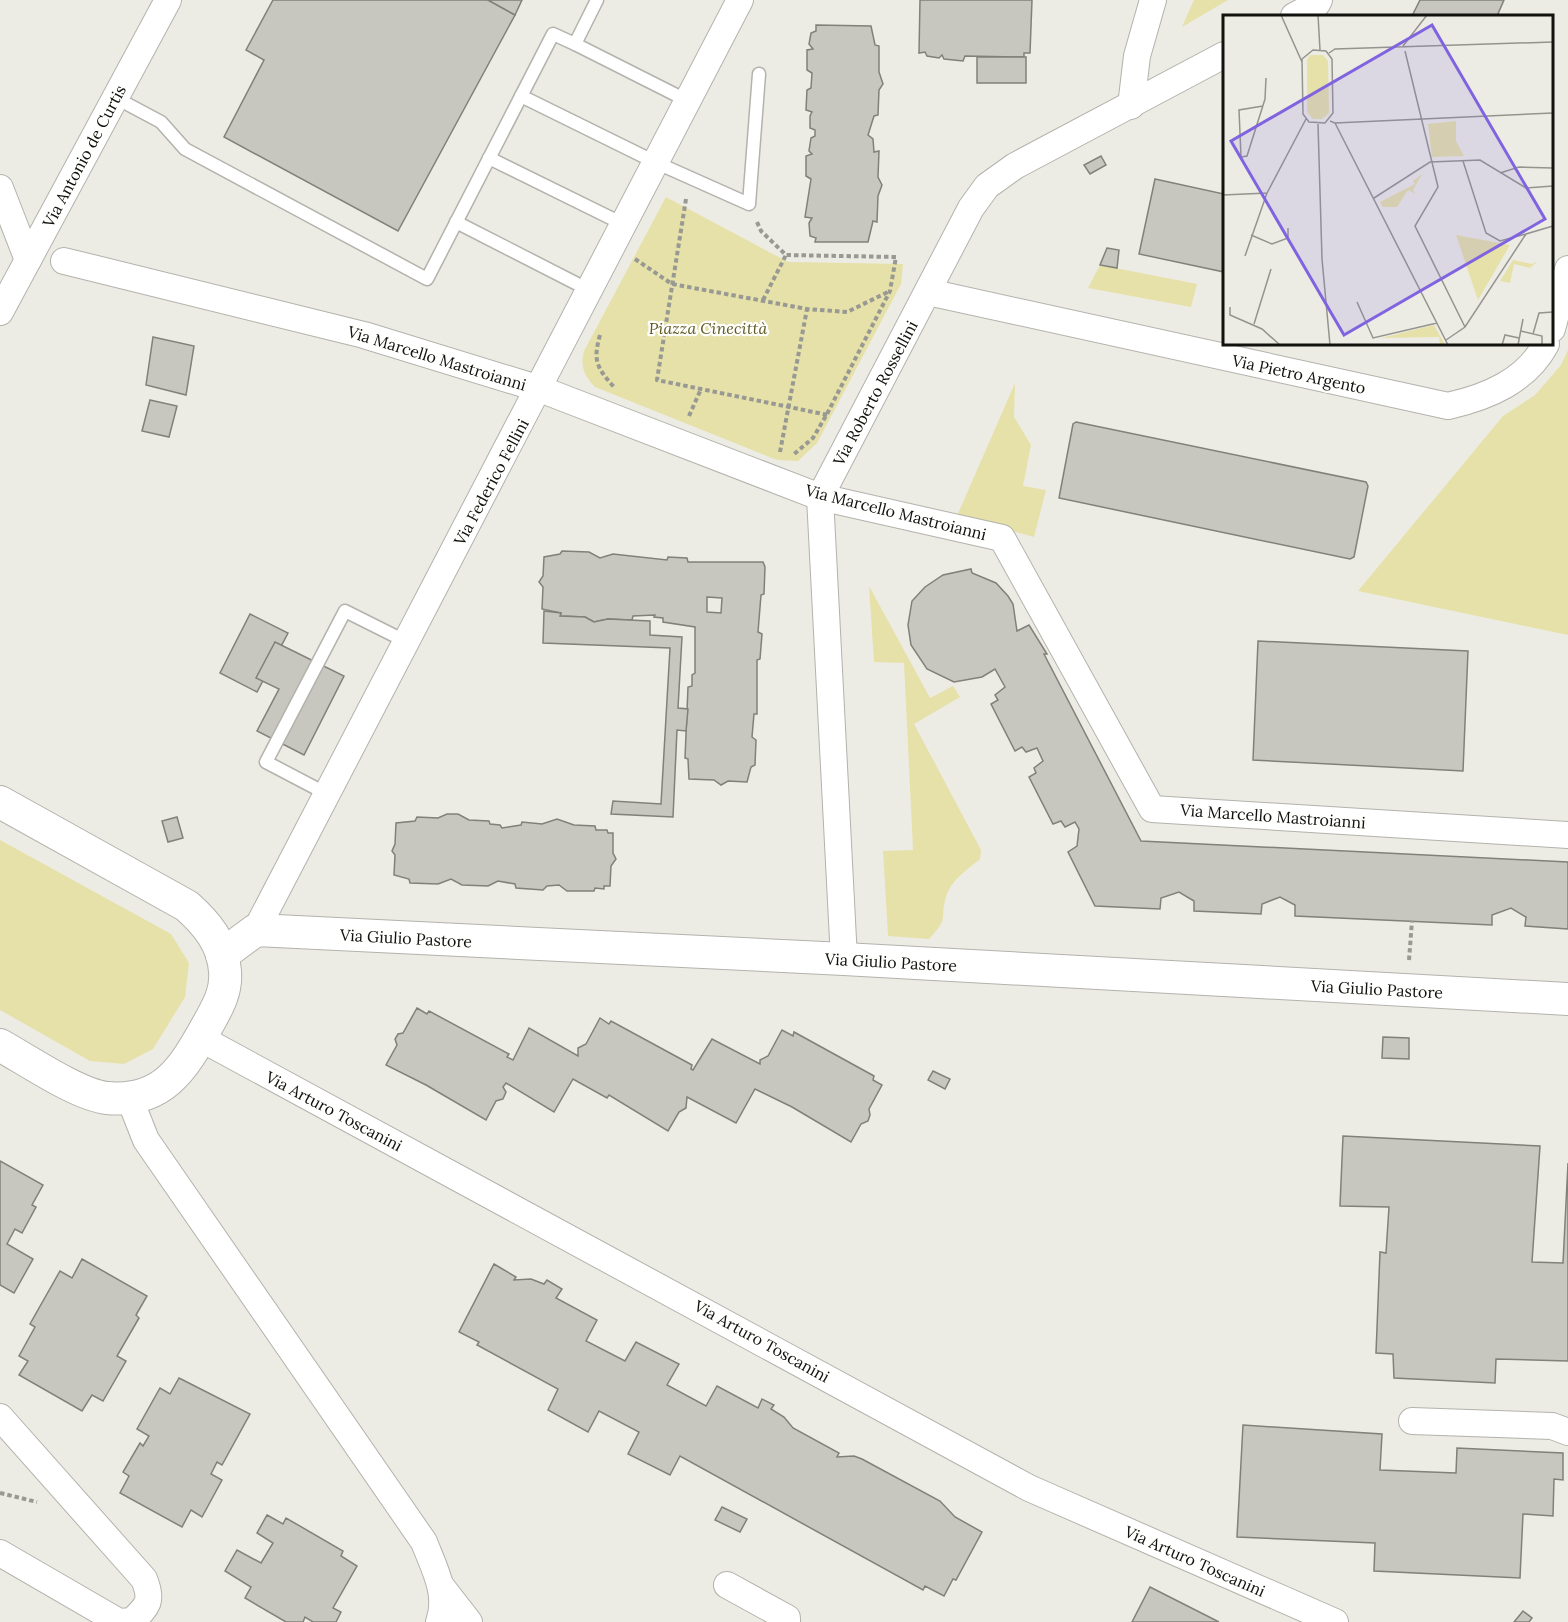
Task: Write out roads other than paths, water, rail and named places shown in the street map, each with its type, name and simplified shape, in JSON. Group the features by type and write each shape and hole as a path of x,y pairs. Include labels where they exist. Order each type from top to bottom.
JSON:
{"street":[{"name":"Via Antonio de Curtis","path":"0,312 168,0"},
{"name":"Via Federico Fellini","path":"256,930 741,0"},
{"path":"1131,106 1137,56 1153,0"},
{"path":"1296,15 1317,4 1318,0"},
{"name":"Via Roberto Rossellini","path":"820,497 971,208 994,180 1015,166 1223,56"},
{"path":"0,188 28,260"},
{"name":"Via Marcello Mastroianni","path":"64,261 364,335 540,389 820,497 1002,538 1152,809 1568,835"},
{"path":"1553,322 1568,269"},
{"name":"Via Pietro Argento","path":"928,292 1448,406 1472,401 1512,383 1545,345"},
{"path":"820,497 844,959"},
{"path":"0,802 187,906 212,931 222,955 226,982 223,994 182,1069 147,1094 108,1098 91,1094 0,1045"},
{"path":"222,955 256,930"},
{"name":"Via Giulio Pastore","path":"256,930 844,959 1568,999"},
{"name":"Via Arturo Toscanini","path":"200,1038 1029,1488 1335,1622"},
{"path":"129,1097 146,1140 424,1542 441,1586 443,1610 439,1622"},
{"path":"0,1417 144,1578 150,1592 147,1607 132,1621 119,1622 0,1553"},
{"path":"1412,1420 1552,1426 1568,1432"},
{"path":"727,1585 787,1618 787,1622"},
{"path":"441,1586 469,1622"}],"lane":[{"path":"575,44 597,0"},
{"path":"116,98 161,122 185,149 427,279 553,34 688,101"},
{"path":"521,96 657,164 749,204 759,74"},
{"path":"489,158 625,225"},
{"path":"456,222 591,291"},
{"path":"327,794 266,762 276,742 345,611 407,642"}],"park label":[{"name":"Piazza Cinecittà","path":"708,328"}]}
